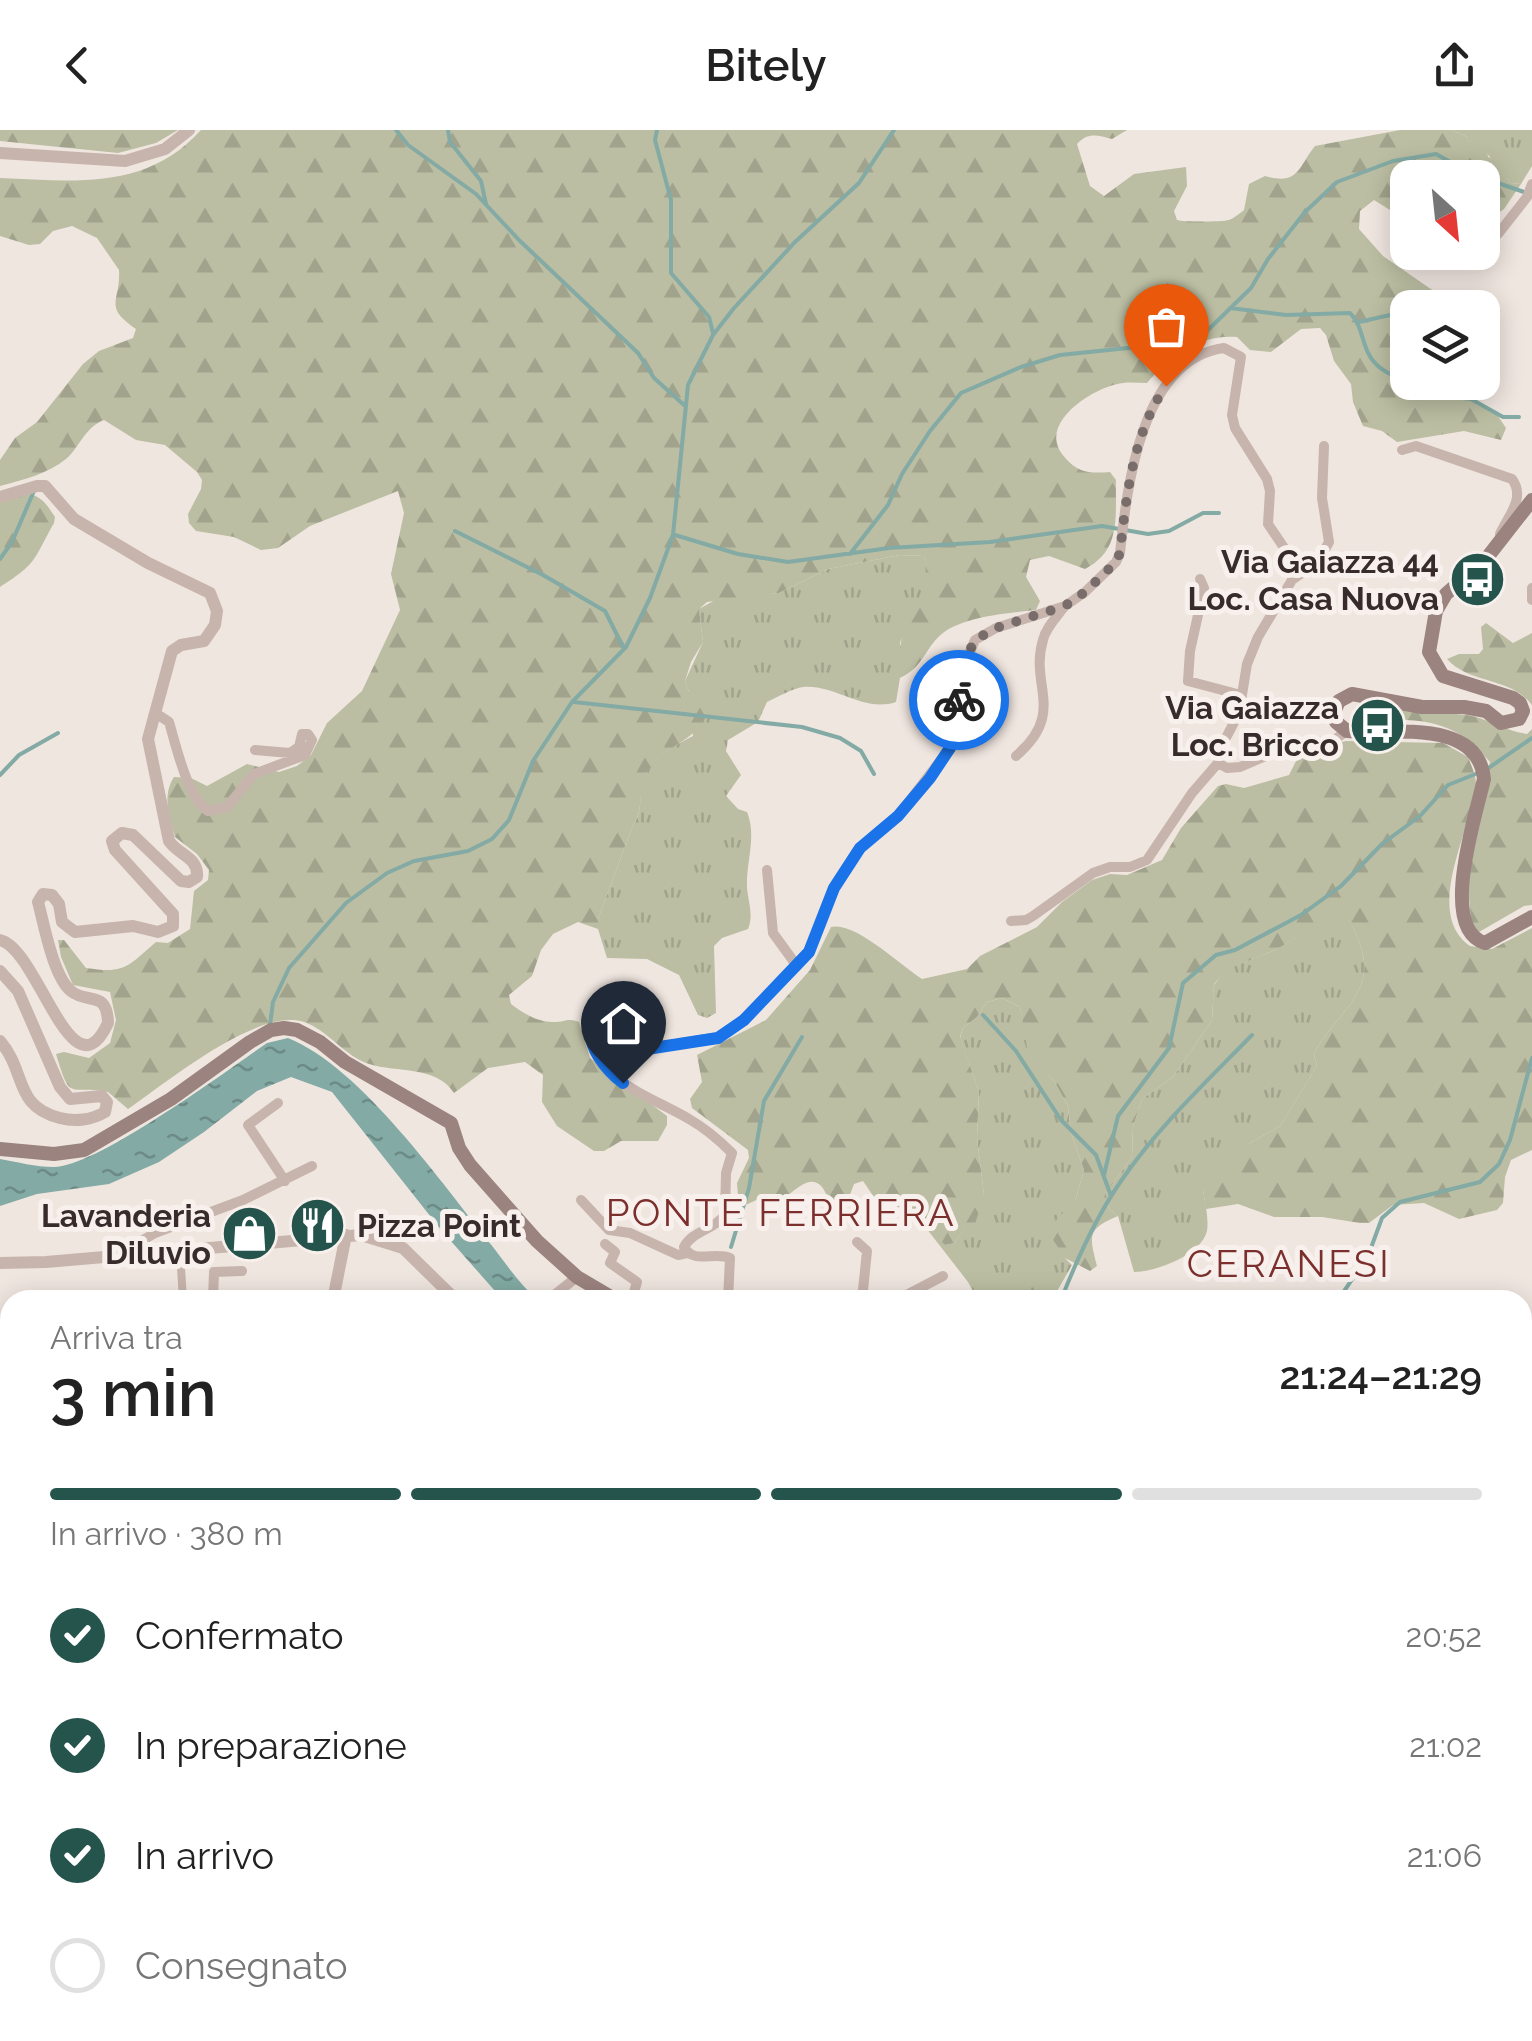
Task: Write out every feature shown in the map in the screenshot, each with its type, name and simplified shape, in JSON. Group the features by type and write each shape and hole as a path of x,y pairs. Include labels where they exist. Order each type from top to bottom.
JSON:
{"main road":[{"path":"1532,500 1499,544 1440,602 1430,637 1430,652 1438,670 1452,681 1496,691 1520,703 1523,711 1519,720 1501,723 1486,711 1464,706 1422,707 1352,694 1342,698 1333,714 1336,722 1347,730 1449,737 1473,754 1484,779 1462,878 1464,926 1470,937 1485,944 1532,917"},
{"path":"0,1148 54,1154 84,1150 171,1099 271,1030 297,1030 451,1123 459,1148 470,1165 537,1241 577,1277 599,1290"}],"street":[{"path":"0,152 125,161 165,149 189,130"},
{"path":"1500,231 1527,197 1532,184"},
{"path":"687,1253 685,1242 716,1225 725,1215 726,1172 732,1153 686,1116 614,1076 597,1053 590,1028 601,1023 624,1049 634,1051 718,1038 744,1020 797,966 809,952 834,888 860,848 898,816 950,748 970,647 984,632 1065,606 1116,562 1131,471 1159,395 1200,354 1224,348 1241,357 1232,415 1235,428 1267,480 1268,524 1292,561 1292,580"},
{"path":"1011,921 1034,916 1093,873 1147,860 1218,763 1239,714 1244,674 1258,637 1292,580 1318,562 1327,550 1322,498 1324,446"},
{"path":"1402,450 1416,446 1512,479 1518,499 1499,544"},
{"path":"0,497 45,486 67,514 148,564 204,588 215,598 218,611 208,636 198,644 181,645 172,651 152,717 148,752 169,840 176,851 190,858 198,874 194,880 182,880 128,833 116,836 112,846 173,914 172,926 158,932 133,926 75,932 62,922 59,904 52,895 43,894 38,902 56,964 68,988 75,994 100,1000 105,1006 108,1024 95,1044 87,1048 76,1045 32,971 12,944 0,940"},
{"path":"1200,579 1204,588 1188,680 1241,695"},
{"path":"1532,588 1532,600"},
{"path":"1016,756 1034,740 1040,726 1044,702 1042,641 1065,606"},
{"path":"966,661 982,666 990,684 988,718"},
{"path":"962,681 981,680 986,674"},
{"path":"152,717 160,716 168,722 175,752 200,804 208,811 227,806 242,785 260,770 305,755 312,740 308,734 302,734 297,748 286,754 255,750"},
{"path":"1218,763 1227,768 1240,767 1292,744 1334,740 1347,730"},
{"path":"768,870 772,933 797,966"},
{"path":"0,972 18,992 60,1087 70,1099 102,1096 107,1102 106,1112 72,1121 44,1114 23,1094 19,1072 0,1041"},
{"path":"278,1104 248,1125 285,1181"},
{"path":"136,1255 138,1243 155,1233 285,1181 312,1166"},
{"path":"581,1200 614,1233 630,1233 678,1255 728,1257 732,1261 729,1290"},
{"path":"330,1206 342,1235 334,1290"},
{"path":"0,1263 361,1235 403,1248 446,1290"},
{"path":"857,1242 868,1252 863,1290"},
{"path":"605,1244 615,1252 610,1264 637,1282 635,1290"},
{"path":"180,1251 182,1290"},
{"path":"213,1290 214,1272 242,1271"},
{"path":"723,1290 731,1274"},
{"path":"916,1290 943,1276"},
{"path":"561,1290 577,1277"}],"green space":[{"path":"0,130 178,130 156,143 118,153 0,141"},
{"path":"201,130 1127,130 1112,139 1093,136 1077,144 1090,186 1104,196 1134,174 1186,167 1187,186 1174,211 1177,220 1225,221 1244,210 1249,184 1265,176 1291,176 1315,146 1400,130 1451,130 1468,137 1475,131 1485,136 1488,157 1495,160 1390,160 1390,210 1374,200 1360,211 1359,229 1390,261 1390,270 1403,270 1432,290 1390,290 1390,400 1472,400 1496,413 1506,428 1501,440 1464,431 1397,442 1382,431 1363,426 1353,402 1351,384 1334,361 1320,328 1301,329 1271,352 1250,350 1237,337 1211,339 1176,356 1147,383 1123,383 1098,391 1063,418 1057,430 1062,454 1077,468 1110,472 1116,480 1116,519 1105,552 1085,569 1049,556 1030,560 1026,577 1040,601 1036,610 988,616 952,627 937,639 915,668 900,678 902,638 924,591 924,556 900,555 828,569 779,593 707,602 699,609 703,642 685,681 689,692 709,709 704,721 647,771 639,812 598,919 598,929 578,922 553,934 541,950 532,976 509,995 511,1004 536,1019 579,1022 590,1058 667,1116 667,1125 658,1141 621,1141 604,1151 594,1151 557,1126 542,1102 543,1075 525,1062 488,1068 454,1093 427,1074 369,1064 313,1026 285,1020 263,1025 213,1050 128,1109 108,1092 73,1089 65,1080 56,1054 89,1058 110,1043 116,1020 110,992 73,985 58,940 64,940 86,968 109,970 125,967 156,942 168,943 190,929 194,891 208,880 209,870 197,854 175,837 167,799 174,777 191,778 207,786 247,764 279,772 297,766 311,755 327,723 362,691 400,610 391,574 404,513 398,491 310,526 278,548 261,550 234,537 196,531 188,514 201,489 202,480 197,472 165,445 136,440 104,420 59,464 0,486 0,460 15,438 37,422 83,364 99,351 133,338 136,329 116,309 119,270 97,238 72,226 53,231 40,244 29,245 0,236 0,178 108,178 157,164"},
{"path":"1451,130 1532,130 1532,166 1521,184 1511,183 1500,169 1500,160 1492,160 1468,137"},
{"path":"1500,162 1505,164 1511,183 1521,184 1500,212"},
{"path":"25,494 43,501 55,517 54,523 28,566 0,587 0,502"},
{"path":"900,555 924,556 928,576 924,600 900,642 896,702 872,704 815,687 798,688 767,702 758,722 728,740 726,751 741,775 726,796 738,809 747,812 750,821 747,887 751,918 748,929 722,938 714,946 716,1013 707,1018 698,1015 679,975 647,959 607,958 598,919 638,814 646,771 664,753 693,736 685,681 703,642 699,609 717,599 779,593 828,569"},
{"path":"1486,623 1513,643 1532,633 1532,705 1513,690 1467,673 1447,659 1459,654 1479,654 1483,649 1481,627"},
{"path":"1374,706 1467,715 1527,734 1532,729 1532,905 1479,932 1472,931 1467,874 1490,762 1454,731 1428,722 1380,719"},
{"path":"1346,741 1443,743 1468,757 1476,788 1453,871 1450,914 1457,932 1470,946 1492,949 1532,928 1532,1150 1511,1160 1503,1203 1497,1210 1459,1219 1424,1203 1393,1205 1369,1223 1360,1223 1322,1217 1274,1217 1238,1204 1206,1209 1205,1180 1250,1143 1280,1126 1317,1066 1314,1054 1322,1040 1359,990 1364,960 1353,927 1343,916 1226,970 1214,984 1212,1020 1173,1077 1142,1099 1133,1127 1132,1157 1106,1193 1109,1209 1118,1216 1093,1234 1097,1266 1090,1271 1065,1258 1050,1235 1057,1219 1075,1201 1084,1170 1071,1133 1068,1106 1054,1081 1028,1053 1020,1007 1002,998 987,1002 963,1028 960,1037 979,1092 977,1138 984,1195 975,1224 965,1227 955,1243 945,1245 902,1208 878,1203 863,1181 854,1184 845,1208 836,1211 822,1187 812,1182 783,1198 765,1196 739,1208 737,1183 749,1158 748,1150 692,1108 690,1099 702,1082 697,1055 766,1020 810,970 831,927 865,937 922,979 967,969 980,956 1037,927 1092,880 1110,874 1127,875 1162,860 1181,828 1218,786 1244,788 1289,775 1301,751"},
{"path":"1343,915 1359,942 1364,976 1352,1002 1314,1054 1317,1066 1280,1126 1250,1143 1203,1190 1207,1231 1196,1248 1165,1265 1134,1272 1118,1216 1109,1209 1106,1193 1132,1157 1133,1127 1142,1099 1173,1077 1212,1020 1214,985 1225,970"},
{"path":"1002,998 1020,1007 1029,1053 1054,1081 1068,1106 1071,1133 1084,1170 1065,1258 1072,1265 1058,1290 972,1290 923,1224 945,1245 955,1243 984,1195 977,1138 979,1092 960,1038 963,1028 987,1002"}],"water":[{"path":"288,1038 344,1074 399,1130 527,1290 494,1290 332,1092 291,1077 257,1091 159,1162 109,1184 37,1194 0,1206 0,1159 47,1167 74,1163 130,1135 267,1043"}],"waterway":[{"path":"396,130 408,145 476,194 638,353 654,378 684,405"},
{"path":"448,130 450,142 481,181 486,204"},
{"path":"657,130 655,140 671,200 671,273 709,317 713,333"},
{"path":"270,1025 273,1002 289,968 346,903 387,873 414,861 468,851 492,839 509,820 533,761 572,702 626,647 650,598 673,535 688,385 713,335 795,242 859,183 894,130"},
{"path":"850,554 888,505 902,474 930,431 961,393 1060,355 1177,343 1207,331 1251,288 1305,212 1337,182 1393,161 1436,154 1472,174 1524,192"},
{"path":"1230,308 1286,315 1350,313 1372,359 1390,373"},
{"path":"1359,322 1390,315"},
{"path":"1473,400 1503,417 1519,417"},
{"path":"0,559 12,542 34,491"},
{"path":"675,535 738,554 788,562 889,548 990,542 1102,526 1148,534 1169,531 1203,513 1219,513"},
{"path":"455,531 605,611 624,649"},
{"path":"574,702 802,727 840,738 861,751 874,774"},
{"path":"0,775 19,755 58,733"},
{"path":"1487,769 1532,738"},
{"path":"1104,1175 1118,1116 1169,1048 1183,983 1216,955 1235,950 1301,915 1341,886 1382,844 1420,816 1448,785 1478,773"},
{"path":"983,1015 1016,1051 1061,1120 1096,1155 1111,1196"},
{"path":"1065,1290 1103,1209 1135,1161 1252,1035"},
{"path":"731,1247 749,1188 764,1101 802,1037"},
{"path":"1345,1290 1368,1256 1382,1218 1400,1202 1480,1182 1499,1164 1510,1140 1532,1058"}],"way so far":[{"path":"959,700 970,647 984,632 1065,606 1116,562 1131,471 1153,409 1166,386"}],"place":[{"name":"Via Gaiazza 44 Loc. Casa Nuova","path":"1478,580"},
{"name":"Via Gaiazza Loc. Bricco","path":"1378,726"},
{"name":"Pizza Point","path":"318,1226"},
{"name":"Lavanderia Diluvio","path":"250,1234"}],"district":[{"name":"PONTE FERRIERA","path":"781,1213"},
{"name":"CERANESI","path":"1289,1264"}],"route":[{"path":"623,1083 597,1053 590,1036 592,1025 606,1026 617,1043 634,1051 718,1038 744,1020 809,952 834,888 860,848 912,802 930,778 950,748 959,700"}]}
